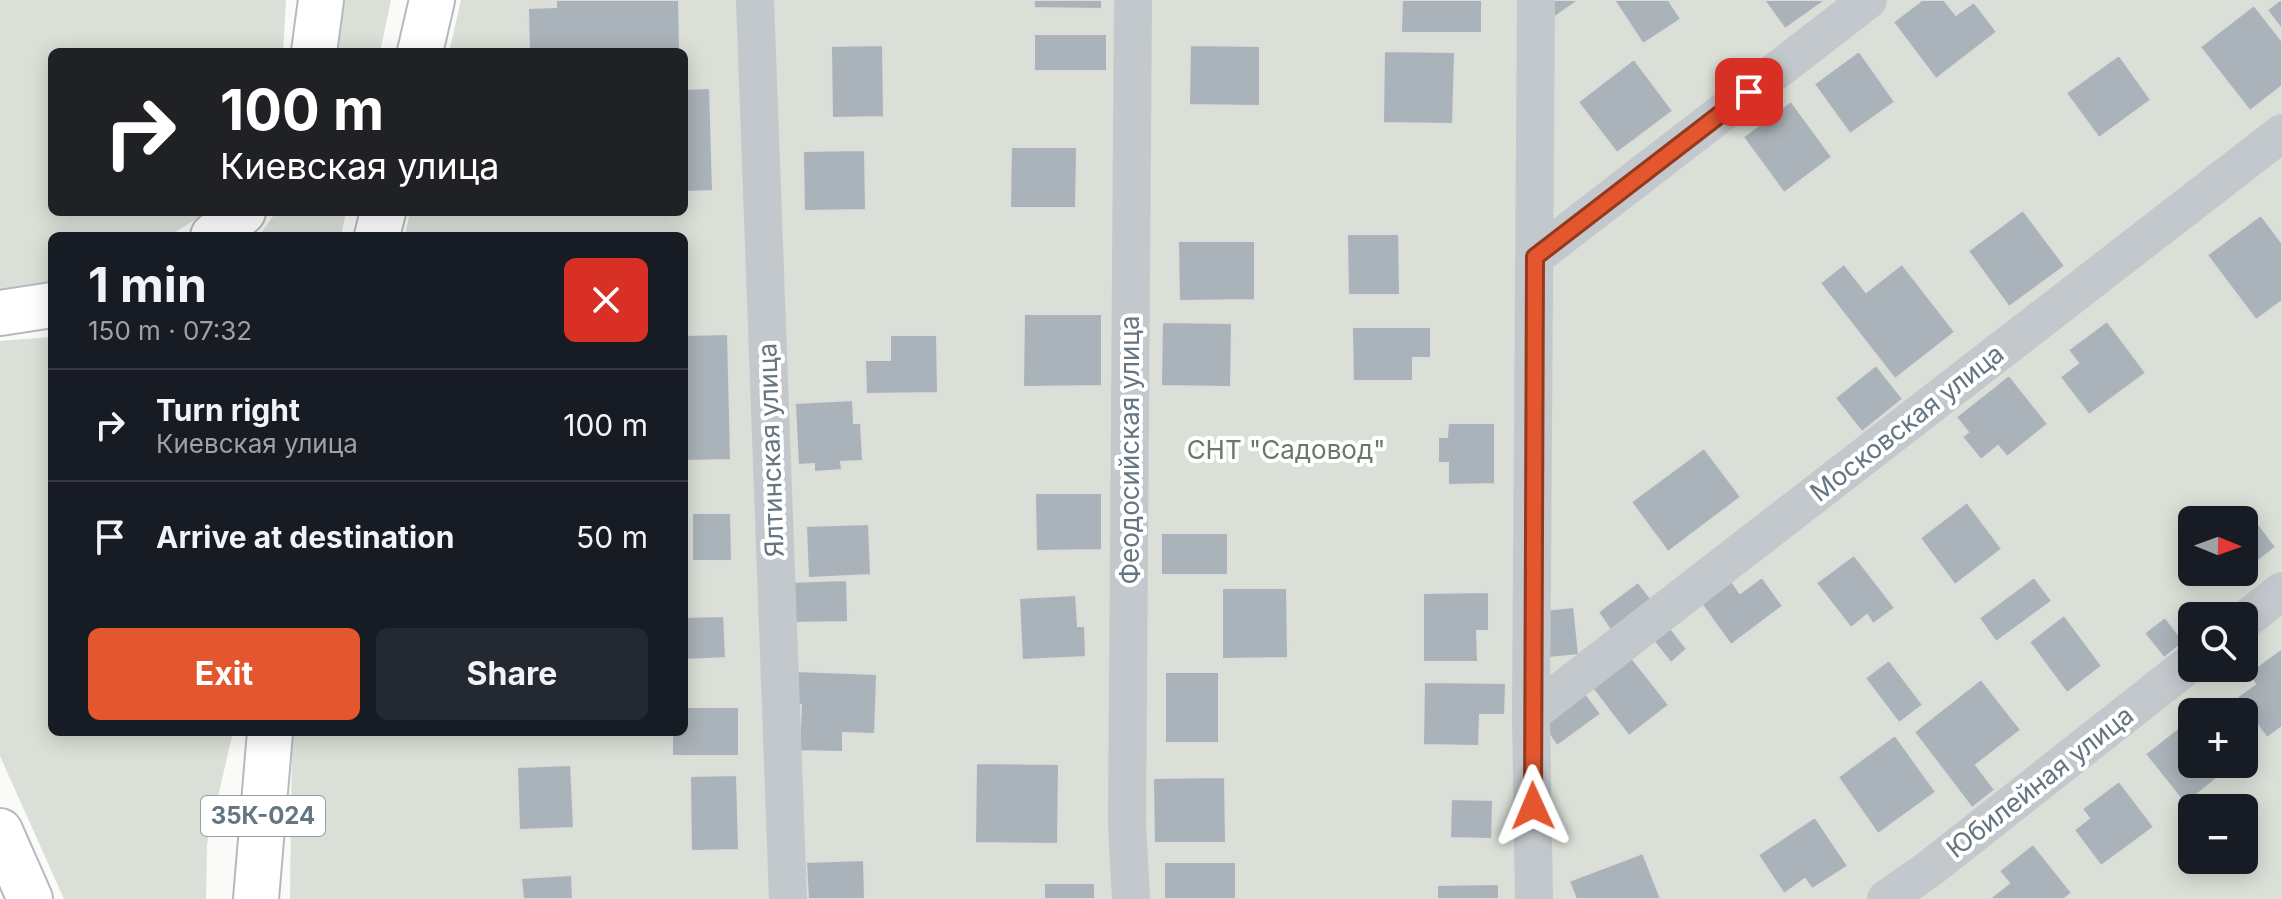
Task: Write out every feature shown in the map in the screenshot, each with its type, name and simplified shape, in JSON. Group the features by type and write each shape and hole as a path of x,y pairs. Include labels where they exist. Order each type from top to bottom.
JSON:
{"main road":[{"path":"315,48 321,0"},
{"path":"421,48 432,0"},
{"path":"218,232 238,216"},
{"path":"0,313 48,306"},
{"name":"35К-024","path":"256,899 270,736"},
{"path":"0,831 30,899"}],"street":[{"name":"Ялтинская улица","path":"755,0 788,899"},
{"name":"Феодосийская улица","path":"1131,899 1127,824 1133,0"},
{"path":"1534,899 1531,714 1536,0"},
{"path":"1535,257 1868,0"},
{"name":"Московская улица","path":"1531,714 2282,133"},
{"path":"2258,610 2282,591"},
{"name":"Юбилейная улица","path":"1886,899 1929,869 2178,673"}],"green space":[{"path":"0,0 286,0 283,48 48,48 48,216 201,216 175,232 48,232 48,285 0,292"},
{"path":"340,0 391,0 381,48 337,48"},
{"name":"СНТ \"Садовод\"","path":"461,0 2282,0 2282,899 290,899 292,736 688,736 688,232 406,232 409,216 688,216 688,48 450,48"},
{"path":"273,216 345,216 342,232 262,232"},
{"path":"48,337 48,736 232,736 207,844 206,899 64,899 0,756 0,341"}],"building":[{"path":"556,0 679,0 680,48 529,48 528,8 556,7"},
{"path":"1034,0 1102,0 1102,9 1034,8"},
{"path":"1402,0 1482,0 1482,33 1401,33"},
{"path":"1546,0 1579,0 1545,24"},
{"path":"1614,0 1673,0 1670,2 1681,19 1643,44"},
{"path":"1764,0 1826,0 1785,29"},
{"path":"1922,0 1944,0 1956,15 1974,2 1997,32 1936,79 1893,22"},
{"path":"2282,0 2282,30 2267,10"},
{"path":"2254,5 2282,41 2282,86 2250,111 2200,47"},
{"path":"1034,34 1107,34 1107,71 1034,71"},
{"path":"883,45 884,117 832,118 831,46"},
{"path":"1190,45 1260,46 1260,106 1189,105"},
{"path":"1384,51 1455,52 1453,124 1383,123"},
{"path":"1859,51 1895,102 1850,134 1814,84"},
{"path":"2119,55 2151,100 2099,138 2066,93"},
{"path":"1634,59 1673,111 1617,153 1578,102"},
{"path":"710,88 713,191 688,192 688,89"},
{"path":"1791,101 1832,157 1784,193 1743,137"},
{"path":"1011,147 1077,147 1076,208 1010,208"},
{"path":"865,150 866,210 804,211 803,151"},
{"path":"2023,210 2065,266 2009,307 1968,251"},
{"path":"2261,215 2282,243 2282,301 2256,320 2207,255"},
{"path":"1347,234 1399,234 1400,295 1348,295"},
{"path":"1178,241 1255,241 1255,300 1179,301"},
{"path":"1844,264 1866,292 1902,264 1955,332 1895,379 1820,283"},
{"path":"1024,314 1102,314 1102,386 1023,387"},
{"path":"2107,321 2146,373 2089,415 2060,377 2078,363 2068,350"},
{"path":"1162,322 1232,323 1231,387 1161,386"},
{"path":"1352,327 1431,327 1431,358 1413,358 1413,381 1353,381"},
{"path":"728,334 731,460 688,461 688,335"},
{"path":"890,335 937,335 938,393 866,394 865,360 890,360"},
{"path":"1876,365 1903,399 1862,432 1835,398"},
{"path":"2009,375 2048,424 2007,457 1998,446 1981,460 1962,437 1968,432 1956,417"},
{"path":"853,400 854,423 861,423 863,461 841,462 842,470 814,472 814,464 798,465 795,403"},
{"path":"1448,423 1495,423 1495,484 1448,485 1448,463 1438,463 1438,437 1447,437"},
{"path":"1704,448 1741,497 1668,552 1631,502"},
{"path":"1035,493 1102,493 1102,550 1036,551"},
{"path":"1967,502 2002,549 1955,585 1920,538"},
{"path":"692,513 731,513 732,561 692,561"},
{"path":"2258,523 2276,547 2258,561"},
{"path":"869,524 871,575 808,578 806,526"},
{"path":"1161,533 1228,533 1228,575 1161,575"},
{"path":"1854,555 1895,608 1873,624 1867,615 1851,628 1816,583"},
{"path":"1728,576 1740,593 1762,577 1783,606 1731,645 1697,598"},
{"path":"2034,577 2052,601 1996,642 1979,618"},
{"path":"847,580 848,622 789,623 789,582"},
{"path":"1638,582 1652,600 1611,631 1598,612"},
{"path":"1222,588 1287,588 1288,658 1222,659"},
{"path":"1489,592 1489,631 1477,631 1478,662 1423,662 1423,593"},
{"path":"1076,595 1078,626 1085,626 1086,657 1022,660 1019,598"},
{"path":"1574,607 1579,655 1549,658 1544,610"},
{"path":"2064,615 2102,666 2067,693 2029,642"},
{"path":"724,616 726,658 688,660 688,617"},
{"path":"2165,617 2178,634 2178,647 2164,658 2144,633"},
{"path":"1668,625 1687,649 1671,663 1651,638"},
{"path":"2282,648 2282,727 2267,738 2258,726 2258,698 2237,697 2254,682 2258,682 2258,666"},
{"path":"1631,657 1669,705 1629,736 1592,688"},
{"path":"1889,660 1923,705 1899,723 1865,678"},
{"path":"795,671 877,674 875,734 843,733 843,752 799,751 801,705 794,705"},
{"path":"1165,672 1219,672 1219,743 1165,743"},
{"path":"1981,679 2021,730 1976,765 1995,790 1972,808 1914,732"},
{"path":"1424,682 1506,683 1505,715 1480,715 1479,746 1423,745"},
{"path":"1584,691 1601,714 1557,746 1541,723"},
{"path":"688,707 739,707 739,756 672,756 672,736 688,736"},
{"path":"2178,728 2178,778 2218,778 2198,794 2178,795 2145,754"},
{"path":"1895,735 1936,792 1878,834 1838,777"},
{"path":"976,763 1059,764 1058,844 975,843"},
{"path":"571,765 574,828 519,830 517,767"},
{"path":"737,775 739,850 691,851 690,776"},
{"path":"1225,777 1226,843 1154,843 1153,778"},
{"path":"2119,781 2154,827 2101,866 2074,830 2089,818 2082,809"},
{"path":"1451,799 1493,800 1492,839 1450,838"},
{"path":"1815,817 1848,866 1812,889 1805,879 1784,894 1758,855"},
{"path":"2033,844 2072,893 2064,899 1989,899 2009,883 1999,871"},
{"path":"1643,853 1661,899 1576,899 1569,881"},
{"path":"864,860 865,899 808,899 806,862"},
{"path":"1164,862 1236,862 1236,899 1164,899"},
{"path":"572,875 573,899 523,899 521,878"},
{"path":"1044,883 1095,883 1095,899 1044,899"},
{"path":"1499,884 1499,899 1437,899 1437,885"}],"route":[{"path":"1533,806 1535,257 1749,92"}]}
